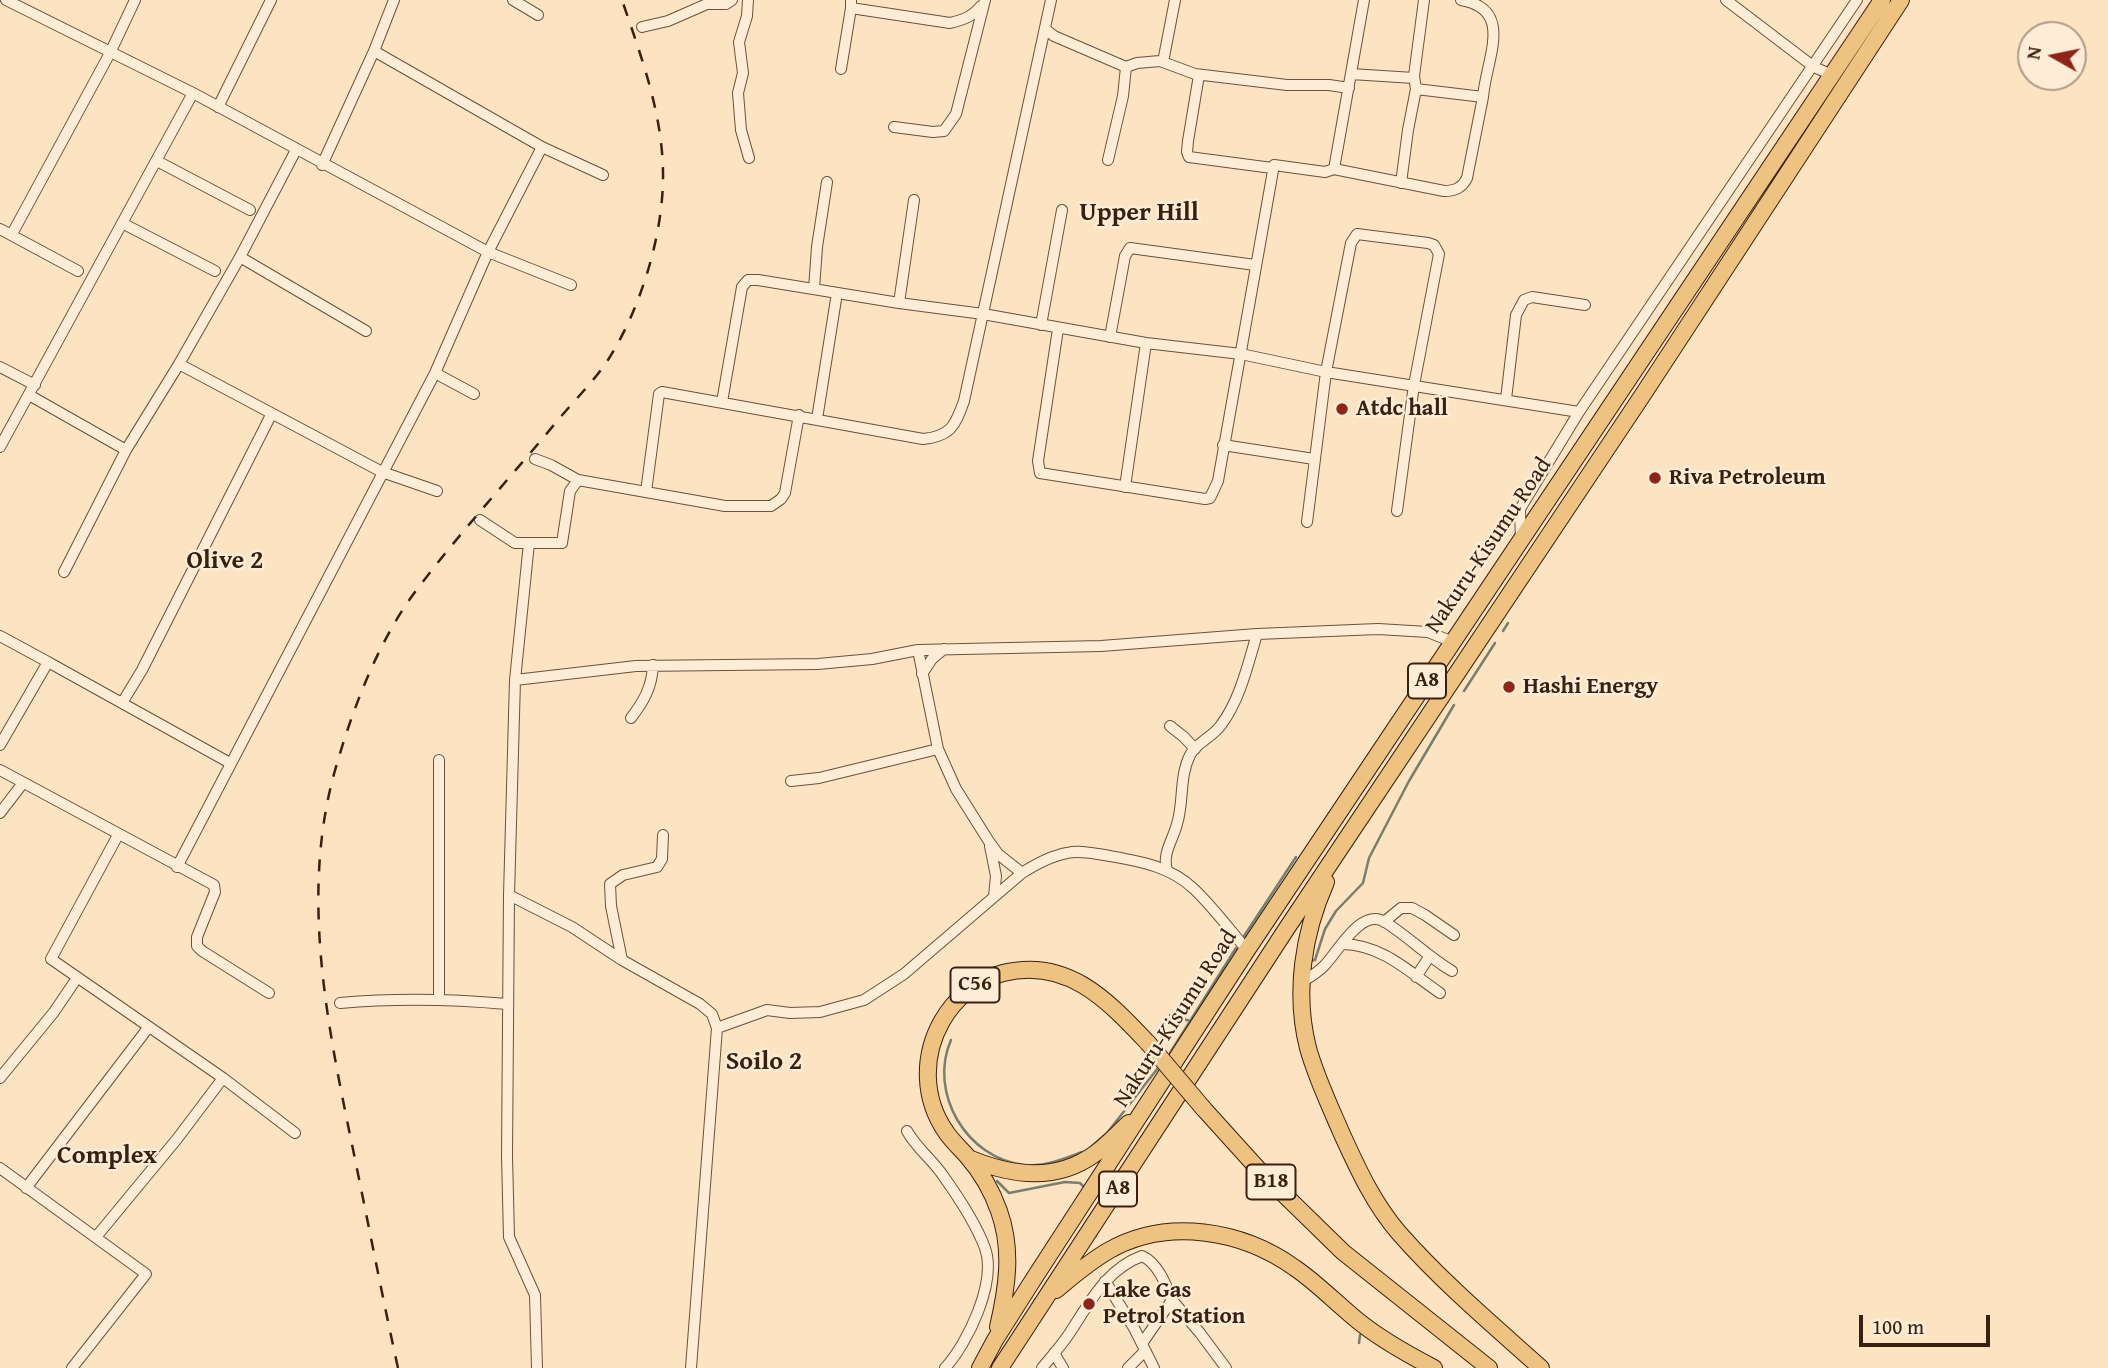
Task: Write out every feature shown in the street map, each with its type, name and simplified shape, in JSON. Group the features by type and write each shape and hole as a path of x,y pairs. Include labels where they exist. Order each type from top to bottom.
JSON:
{"highway":[{"name":"Nakuru-Kisumu Road","path":"980,1368 995,1340 1247,950 1479,607 1882,0"},
{"name":"Nakuru-Kisumu Road","path":"1000,1368 1287,928 1902,0"},
{"path":"1342,848 1310,927 1301,982 1303,1017 1314,1066 1364,1180 1382,1211 1446,1281 1541,1368"},
{"name":"C56","path":"968,1158 946,1133 934,1111 927,1075 930,1054 941,1022 949,1009 978,984 1015,971 1037,970 1065,976 1100,996 1148,1043"},
{"name":"B18","path":"1148,1043 1260,1171 1427,1333 1471,1368"},
{"path":"968,1158 1020,1173 1058,1172 1098,1152 1142,1114"},
{"path":"968,1158 993,1196 1007,1242 1008,1271 995,1340"},
{"path":"1042,1301 1092,1261 1122,1244 1157,1234 1192,1231 1217,1233 1256,1244 1277,1255 1381,1337 1434,1368"},
{"name":"B18","path":"1343,1252 1489,1368"},
{"path":"1463,1348 1501,1368"}],"street":[{"path":"12,234 110,53 135,0"},
{"path":"218,107 271,0"},
{"path":"322,164 374,51 394,0"},
{"path":"513,0 538,15"},
{"path":"642,27 668,21 707,4 726,4 732,0"},
{"path":"748,0 747,16 739,42 743,73 738,93 741,130 749,158"},
{"path":"841,69 851,4 950,23 975,13 985,0 956,114 950,124 944,131 933,132 894,127"},
{"path":"646,492 660,392 923,439 943,435 956,424 964,401 1051,0"},
{"path":"1163,61 1175,0"},
{"path":"1334,169 1364,0"},
{"path":"1401,183 1424,0"},
{"path":"1058,329 1038,471 1042,475 1210,498 1218,481 1272,169 1278,164 1325,172 1334,169 1444,191 1463,186 1467,178 1495,29 1489,11 1476,3 1461,0"},
{"path":"1726,0 1814,67 1832,75"},
{"path":"1521,541 1520,509 1579,412 1857,0"},
{"path":"3,1 193,93 488,252 570,285"},
{"path":"1045,30 1126,66 1163,61 1185,72 1199,75 1287,85 1329,85 1349,89"},
{"path":"374,51 542,147 603,175"},
{"path":"1108,160 1123,96 1126,66"},
{"path":"1351,74 1483,96"},
{"path":"1199,75 1188,141 1189,157 1272,169"},
{"path":"0,447 193,93"},
{"path":"177,867 435,373 488,252 542,147"},
{"path":"64,572 126,450 240,257 296,150"},
{"path":"157,161 250,210"},
{"path":"814,289 827,182"},
{"path":"900,303 914,200"},
{"path":"1041,326 1062,210"},
{"path":"122,223 215,271"},
{"path":"0,229 78,271"},
{"path":"1307,522 1326,372 1354,237 1357,234 1434,245 1439,254 1414,385 1397,511"},
{"path":"1110,337 1125,256 1130,248 1255,265"},
{"path":"240,257 366,331"},
{"path":"1681,259 1699,274"},
{"path":"722,402 741,287 748,280 758,280 983,314 1146,343 1241,355 1326,372 1579,412"},
{"path":"817,419 837,293"},
{"path":"1506,399 1516,315 1524,300 1532,297 1585,305"},
{"path":"1125,487 1146,343"},
{"path":"179,364 382,472 437,491"},
{"path":"0,367 35,384"},
{"path":"435,373 474,394"},
{"path":"29,395 126,450"},
{"path":"122,702 142,670 271,415"},
{"path":"535,460 551,465 578,480 725,506 771,506 785,493 799,415"},
{"path":"1223,445 1314,458"},
{"path":"480,520 511,541 529,544 562,543 569,491 578,480"},
{"path":"529,544 515,680 507,1004 509,1237 536,1295 537,1368"},
{"path":"515,680 653,665 818,664 872,659 918,650 1101,646 1257,634 1409,629 1428,632 1453,642"},
{"path":"1167,870 1166,855 1179,817 1186,765 1195,749 1220,727 1227,717 1240,688 1257,634"},
{"path":"0,636 230,763"},
{"path":"922,675 932,659 945,649"},
{"path":"918,650 937,750 956,789 988,840 998,854 1022,873"},
{"path":"0,745 48,662"},
{"path":"631,718 648,694 652,684 653,665"},
{"path":"1170,726 1195,749"},
{"path":"791,781 830,775 937,750"},
{"path":"439,760 439,999"},
{"path":"0,770 214,885 215,892 197,937 197,946 269,993"},
{"path":"0,813 23,783"},
{"path":"118,835 51,959 223,1078 295,1133"},
{"path":"622,960 611,906 610,884 623,875 657,867 662,859 663,835"},
{"path":"988,840 996,876 994,897"},
{"path":"717,1028 766,1010 790,1013 820,1012 864,1000 904,974 1022,873 1041,861 1058,855 1084,852 1145,862 1167,870 1194,889 1247,950"},
{"path":"509,895 572,927 622,960 701,1004 712,1014 717,1028 691,1368"},
{"path":"1384,922 1401,908 1412,908 1454,936"},
{"path":"1301,982 1317,973 1364,921 1373,919 1384,922 1452,971"},
{"path":"1343,944 1358,944 1376,949 1440,993"},
{"path":"1416,977 1429,957"},
{"path":"0,1078 54,1012 76,978"},
{"path":"340,1003 378,999 439,999 507,1004"},
{"path":"26,1188 148,1028"},
{"path":"96,1237 177,1139 223,1078"},
{"path":"907,1131 945,1178 976,1231 988,1261 982,1297 975,1318 956,1354 945,1368"},
{"path":"0,1168 146,1274 72,1368"},
{"path":"1042,1368 1115,1270 1132,1259 1145,1257 1162,1277 1172,1300 1226,1368"},
{"path":"1105,1281 1154,1368"},
{"path":"1128,1368 1172,1300"},
{"path":"1054,1353 1063,1368"}],"waterway":[{"path":"1503,631 1508,623"},
{"path":"1464,691 1495,643"},
{"path":"1309,961 1315,960 1325,929 1336,911 1363,883 1369,858 1409,781 1454,705"},
{"path":"1244,936 1296,857"},
{"path":"1170,1053 1236,948"},
{"path":"1170,1015 1190,1021"},
{"path":"951,1040 945,1060 949,1101 957,1120 985,1150 1004,1160 1025,1165 1054,1162 1082,1152"},
{"path":"1091,1147 1107,1133 1158,1068"},
{"path":"997,1181 1009,1193 1065,1182 1080,1183 1084,1187"},
{"path":"1359,1343 1360,1335"}],"railway":[{"path":"398,1368 328,1019 319,921 319,872 324,823 334,774 348,727 377,656 401,612 450,548 601,370 629,322 638,299 658,227 662,203 662,157 656,111 622,0"}],"place":[{"name":"Atdc hall","path":"1342,409"},
{"name":"Riva Petroleum","path":"1655,478"},
{"name":"Hashi Energy","path":"1509,687"},
{"name":"Lake Gas Petrol Station","path":"1089,1304"}],"district":[{"name":"Upper Hill","path":"1139,213"},
{"name":"Olive 2","path":"225,561"},
{"name":"Soilo 2","path":"764,1062"},
{"name":"Complex","path":"107,1156"}]}
